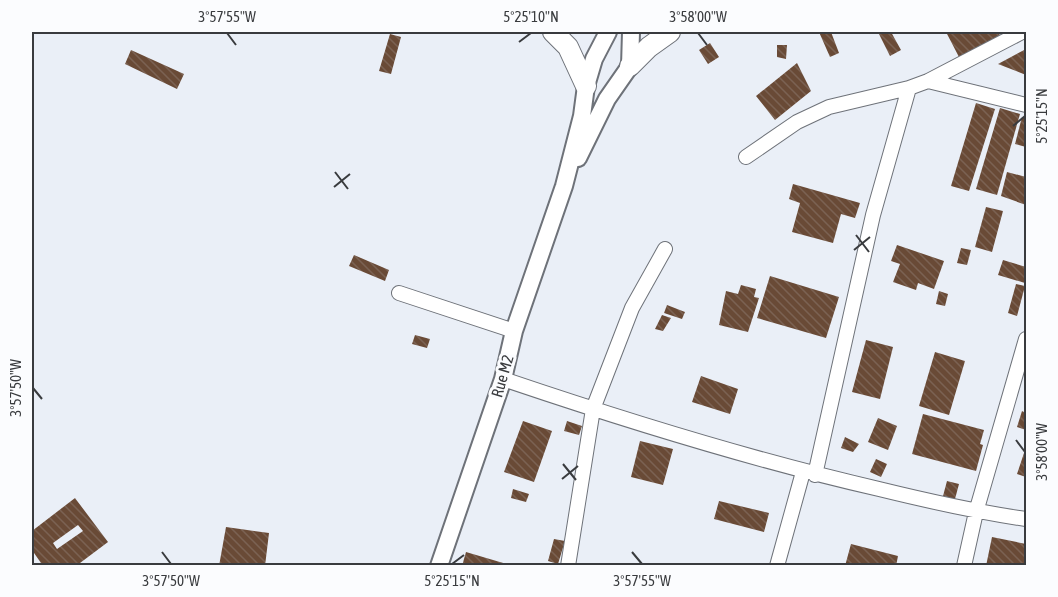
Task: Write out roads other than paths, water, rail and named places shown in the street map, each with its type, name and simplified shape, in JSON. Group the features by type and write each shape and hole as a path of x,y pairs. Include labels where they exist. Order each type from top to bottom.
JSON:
{"main road":[{"path":"553,32 568,47 586,86"},
{"path":"630,66 649,47 670,32"}],"street":[{"name":"Rue M2","path":"439,566 503,379 514,330 564,186 594,59 609,32"},
{"path":"630,66 631,32"},
{"path":"746,158 797,122 829,107 909,88 928,81 1023,32"},
{"name":"Rue M2","path":"564,186 608,99 630,66"},
{"path":"928,81 1026,105"},
{"path":"777,566 809,473 873,215 909,88"},
{"path":"568,566 594,410 632,308 665,249"},
{"path":"399,293 514,330"},
{"path":"964,566 976,512 1026,339"},
{"path":"503,379 594,410 809,473 976,512 1026,519"}]}
